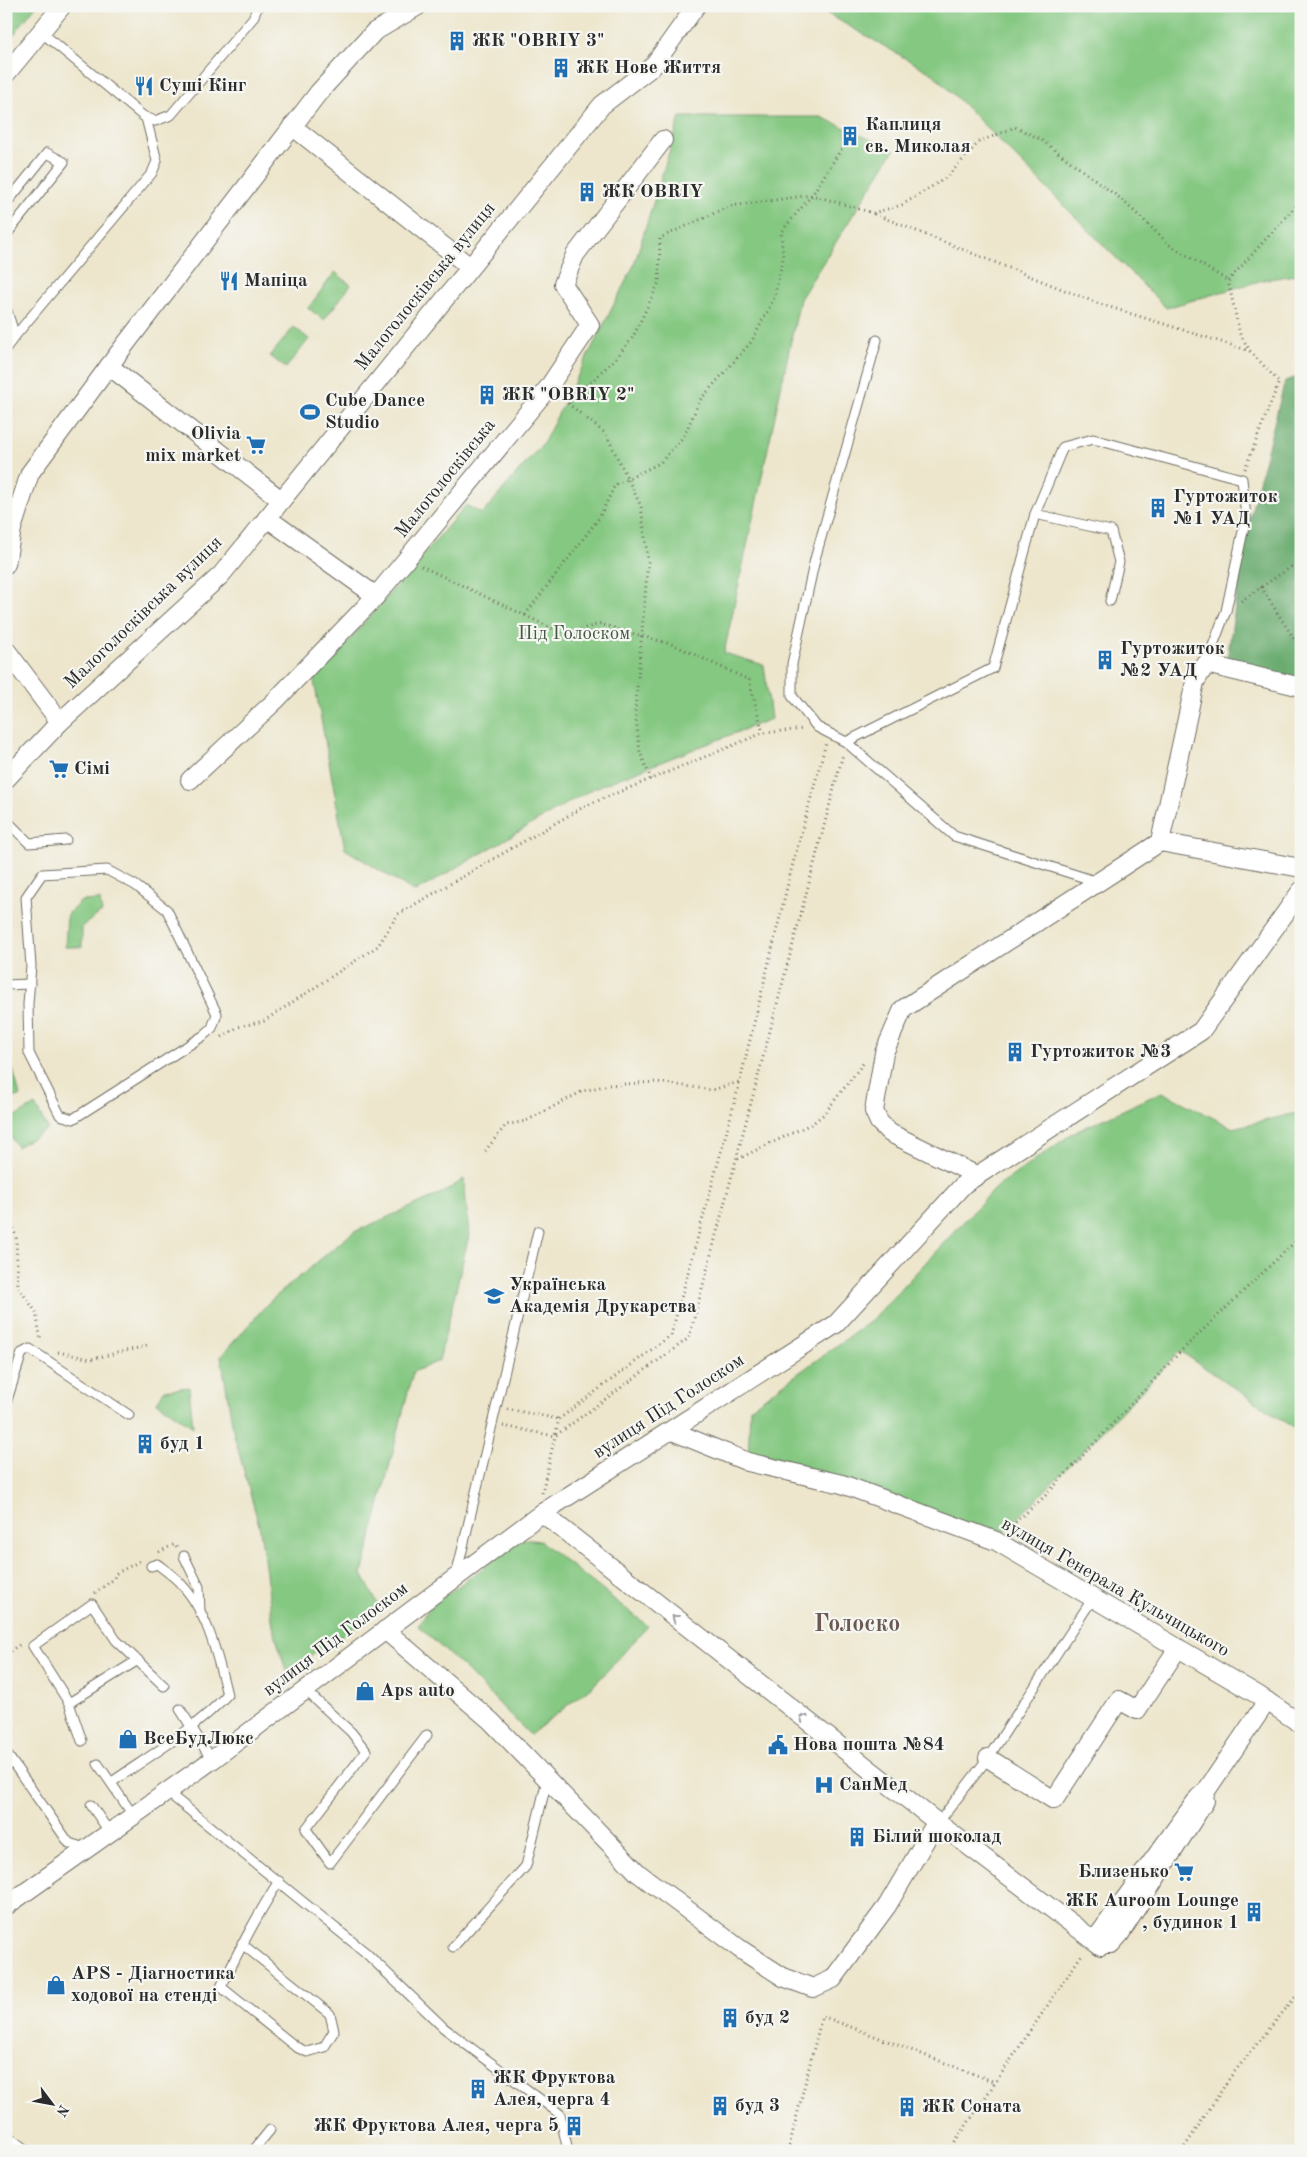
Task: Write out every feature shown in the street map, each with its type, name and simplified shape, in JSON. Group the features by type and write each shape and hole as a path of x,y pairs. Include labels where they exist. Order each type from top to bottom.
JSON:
{"street":[{"path":"6,74 62,6"},
{"path":"6,564 9,534 30,474 109,366 319,92 374,32 418,6"},
{"name":"Малоголосківська вулиця","path":"6,650 60,722 221,575 602,105 653,66 696,6"},
{"path":"292,126 470,267"},
{"name":"Малоголосківська","path":"190,780 275,701 376,596 548,388 590,325 564,284 575,255 663,140"},
{"path":"109,366 281,500"},
{"path":"267,518 376,596"},
{"path":"976,1175 942,1156 895,1135 879,1122 874,1111 884,1053 903,1009 1160,842 1195,682 1206,664 1301,687"},
{"path":"6,779 60,722"},
{"path":"1160,842 1301,868"},
{"name":"вулиця Під Голоском","path":"6,1906 212,1760 455,1577 541,1505 672,1431 836,1324 964,1184 1201,1031 1301,890"},
{"name":"вулиця Генерала Кульчицького","path":"672,1431 748,1462 842,1484 996,1541 1267,1701 1301,1724"},
{"path":"541,1505 938,1823 1097,1942 1100,1933 1199,1797 1204,1794 1267,1701"},
{"path":"385,1630 491,1721 638,1873 740,1949 783,1977 813,1988 833,1979 887,1906 931,1830 938,1823"},
{"path":"988,1758 1054,1800 1119,1700 1137,1710 1178,1648"},
{"path":"6,2140 21,2151"}],"lane":[{"path":"41,32 146,118 159,120 171,115 253,18 258,6"},
{"path":"6,348 14,336 152,173 157,161 146,118"},
{"path":"6,204 47,153 64,162 6,235"},
{"path":"6,308 14,336"},
{"path":"877,340 815,559 792,664 792,696 817,727 846,742 954,836 1100,882"},
{"path":"846,742 993,668 1035,514 1063,447 1093,439 1242,479 1246,517 1226,611 1206,664"},
{"path":"1035,514 1111,531 1119,562 1110,601"},
{"path":"6,820 29,843 66,840"},
{"path":"107,870 136,885 168,910 217,1014 212,1028 204,1036 72,1119 60,1115 28,1053 30,984 31,966 26,897 42,874 107,870"},
{"path":"6,985 30,984"},
{"path":"455,1577 538,1231"},
{"path":"6,1403 22,1353 30,1349 129,1415"},
{"path":"184,1556 198,1587 200,1613"},
{"path":"112,1782 191,1727 227,1695 216,1648 200,1613 182,1584 157,1564 151,1566"},
{"path":"938,1823 988,1758 1093,1598"},
{"path":"82,1740 69,1703 33,1646 92,1604 116,1640 164,1686"},
{"path":"69,1703 138,1660"},
{"path":"304,1690 352,1732 366,1751 306,1829 330,1863 427,1735"},
{"path":"180,1709 212,1760"},
{"path":"6,1753 69,1843 89,1849"},
{"path":"98,1764 112,1782 133,1816"},
{"path":"453,1947 526,1866 547,1780"},
{"path":"167,1792 365,1952 444,2028 560,2114 568,2151"},
{"path":"90,1806 110,1833"},
{"path":"242,1944 330,2014 334,2031 329,2043 324,2048 313,2052 296,2047 221,1987 242,1944 279,1881"},
{"path":"252,2151 270,2130"}],"path":[{"path":"873,213 902,205 947,177 979,142 1014,127 1040,139 1121,199 1170,245 1228,281 1240,334 1250,351 1279,382 1242,479"},
{"path":"524,615 599,518 615,485 660,463 684,436 700,400 752,340 774,298 783,258 781,232 812,195 842,148"},
{"path":"569,403 618,358 633,337 659,282 660,238 730,206 812,195 873,213 1097,303 1250,351"},
{"path":"1228,281 1301,200"},
{"path":"548,388 606,434 641,506 648,562 635,711 640,752 651,779"},
{"path":"408,559 564,634 600,624 674,645 748,680 762,733"},
{"path":"1226,611 1301,560"},
{"path":"1261,587 1296,642 1301,644"},
{"path":"226,1034 238,1027 264,1021 378,946 398,914 585,806 762,733 817,727"},
{"path":"541,1505 558,1419 671,1335 739,1082 793,863 829,733"},
{"path":"492,1425 555,1436 689,1338 846,742"},
{"path":"737,1159 813,1123 824,1114 870,1055"},
{"path":"485,1151 506,1125 526,1121 592,1089 608,1085 657,1082 712,1090 739,1082"},
{"path":"6,1199 16,1238 18,1287 36,1312 42,1348"},
{"path":"996,1541 1044,1497 1180,1351 1301,1236"},
{"path":"50,1350 91,1359 147,1346"},
{"path":"496,1407 558,1419"},
{"path":"949,2151 995,2082 1097,1942"},
{"path":"1182,2151 1231,2076 1301,1990"},
{"path":"788,2151 822,2016 995,2082"}],"green space":[{"path":"6,6 36,6 6,44"},
{"path":"814,6 1301,6 1301,274 1263,280 1166,308 933,74"},
{"name":"Під Голоском","path":"680,117 821,117 894,150 800,299 724,653 764,665 771,719 592,789 415,892 345,849 314,681 466,505 482,514 544,442 634,265"},
{"path":"335,272 351,285 324,320 308,308"},
{"path":"294,327 309,339 286,368 270,356"},
{"path":"1301,376 1301,681 1227,660 1247,528 1285,381"},
{"path":"100,900 102,912 82,926 82,947 65,947 67,915 81,901"},
{"path":"6,1043 20,1096 6,1100"},
{"path":"1162,1092 1233,1128 1301,1112 1301,1433 1180,1351 996,1541 849,1484 748,1462 750,1408 871,1321 994,1189 1073,1133"},
{"path":"35,1105 48,1129 17,1147 6,1129 6,1122"},
{"path":"464,1179 469,1235 439,1361 413,1372 362,1574 381,1610 286,1671 273,1626 260,1529 234,1435 221,1356 269,1302 352,1233 446,1191"},
{"path":"189,1387 193,1427 157,1402 164,1390"},
{"path":"523,1539 540,1541 648,1626 597,1682 530,1735 467,1671 418,1626 431,1606"}],"place":[{"name":"ЖК \"OBRIY 3\"","path":"457,41"},
{"name":"ЖК Нове Життя","path":"561,68"},
{"name":"Суші Кінг","path":"144,86"},
{"name":"Каплиця св. Миколая","path":"850,136"},
{"name":"ЖК OBRIY","path":"587,192"},
{"name":"Мапіца","path":"229,281"},
{"name":"ЖК \"OBRIY 2\"","path":"487,395"},
{"name":"Cube Dance Studio","path":"310,412"},
{"name":"Olivia mix market","path":"256,445"},
{"name":"Гуртожиток №1 УАД","path":"1158,508"},
{"name":"Гуртожиток №2 УАД","path":"1105,660"},
{"name":"Сімі","path":"59,769"},
{"name":"Гуртожиток №3","path":"1015,1052"},
{"name":"Українська Академія Друкарства","path":"494,1296"},
{"name":"буд 1","path":"145,1444"},
{"name":"Aps auto","path":"365,1691"},
{"name":"ВсеБудЛюкс","path":"128,1739"},
{"name":"Нова пошта №84","path":"778,1745"},
{"name":"СанМед","path":"824,1785"},
{"name":"Білий шоколад","path":"857,1837"},
{"name":"Близенько","path":"1184,1872"},
{"name":"ЖК Auroom Lounge , будинок 1","path":"1254,1912"},
{"name":"APS - Діагностика ходової на стенді","path":"56,1985"},
{"name":"буд 2","path":"730,2018"},
{"name":"ЖК Фруктова Алея, черга 4","path":"478,2089"},
{"name":"буд 3","path":"720,2106"},
{"name":"ЖК Соната","path":"907,2107"},
{"name":"ЖК Фруктова Алея, черга 5","path":"574,2126"}],"district":[{"name":"Голоско","path":"857,1625"}]}
